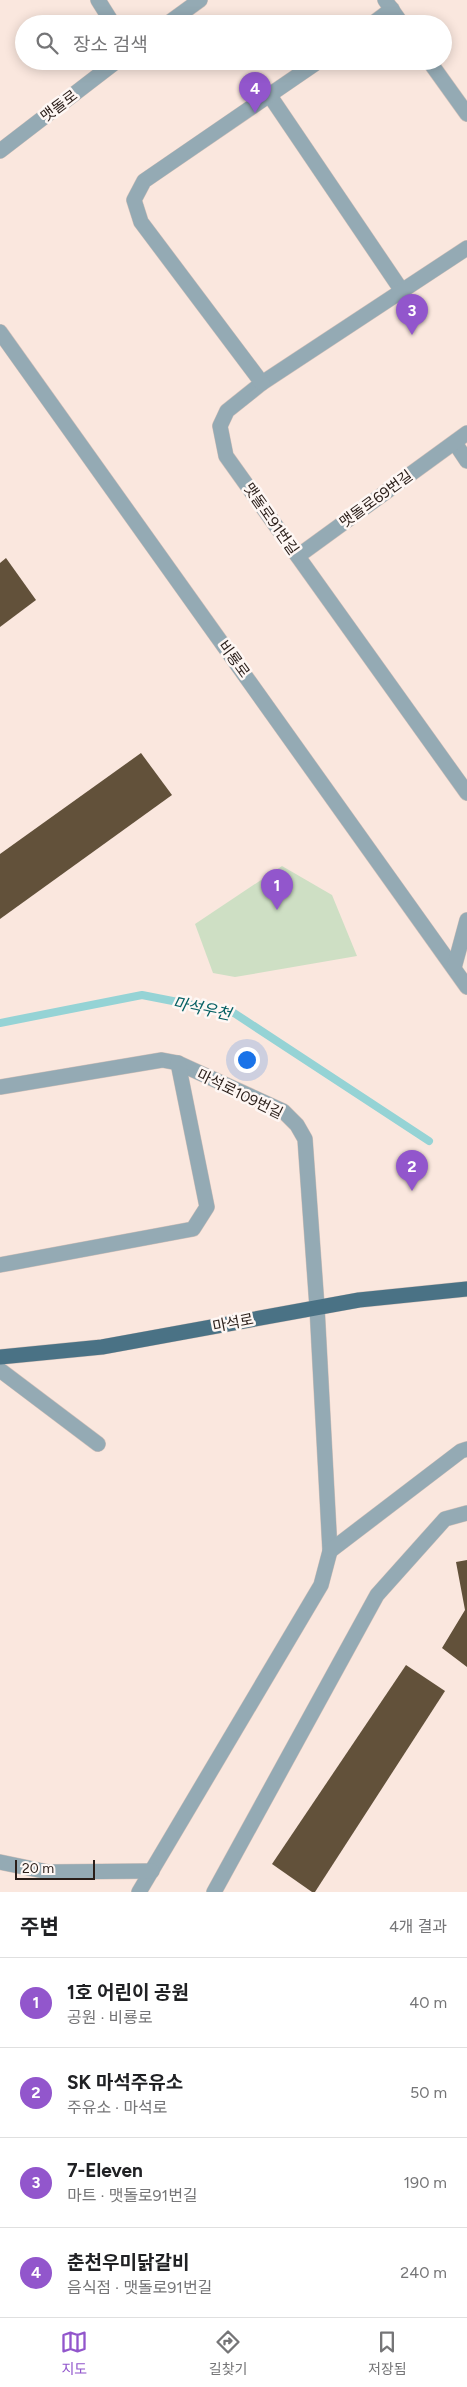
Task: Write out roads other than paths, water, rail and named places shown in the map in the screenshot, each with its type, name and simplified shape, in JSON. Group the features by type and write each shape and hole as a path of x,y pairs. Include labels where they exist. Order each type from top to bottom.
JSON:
{"main road":[{"name":"마석로","path":"0,1357 102,1347 359,1300 467,1289"}],"street":[{"path":"98,0 107,15"},
{"path":"180,15 200,0"},
{"path":"380,15 389,5"},
{"name":"맷돌로","path":"0,151 105,70"},
{"path":"262,383 141,222 134,200 144,181 306,70"},
{"path":"435,70 467,114"},
{"path":"270,96 402,291"},
{"name":"맷돌로91번길","path":"467,248 262,383 227,410 220,426 226,456 467,793"},
{"name":"비룡로","path":"0,332 467,987"},
{"name":"맷돌로69번길","path":"298,556 461,438 467,461"},
{"path":"454,968 467,920"},
{"name":"마석로109번길","path":"0,1087 162,1060 178,1063 282,1111 297,1125 304,1139 317,1307 330,1552 321,1585 139,1892"},
{"path":"0,1265 193,1229 207,1207 178,1063"},
{"path":"0,1370 98,1444"},
{"path":"330,1552 461,1451 467,1449"},
{"path":"214,1892 377,1595 445,1519 467,1513"},
{"path":"0,1862 48,1872 152,1871"}],"waterway":[{"name":"마석우천","path":"0,1023 142,995 234,1013 429,1141"}],"place":[{"name":"춘천우미닭갈비","path":"255,113"},
{"name":"7-Eleven","path":"412,335"},
{"name":"1호 어린이 공원","path":"277,910"},
{"name":"SK 마석주유소","path":"412,1191"}]}
